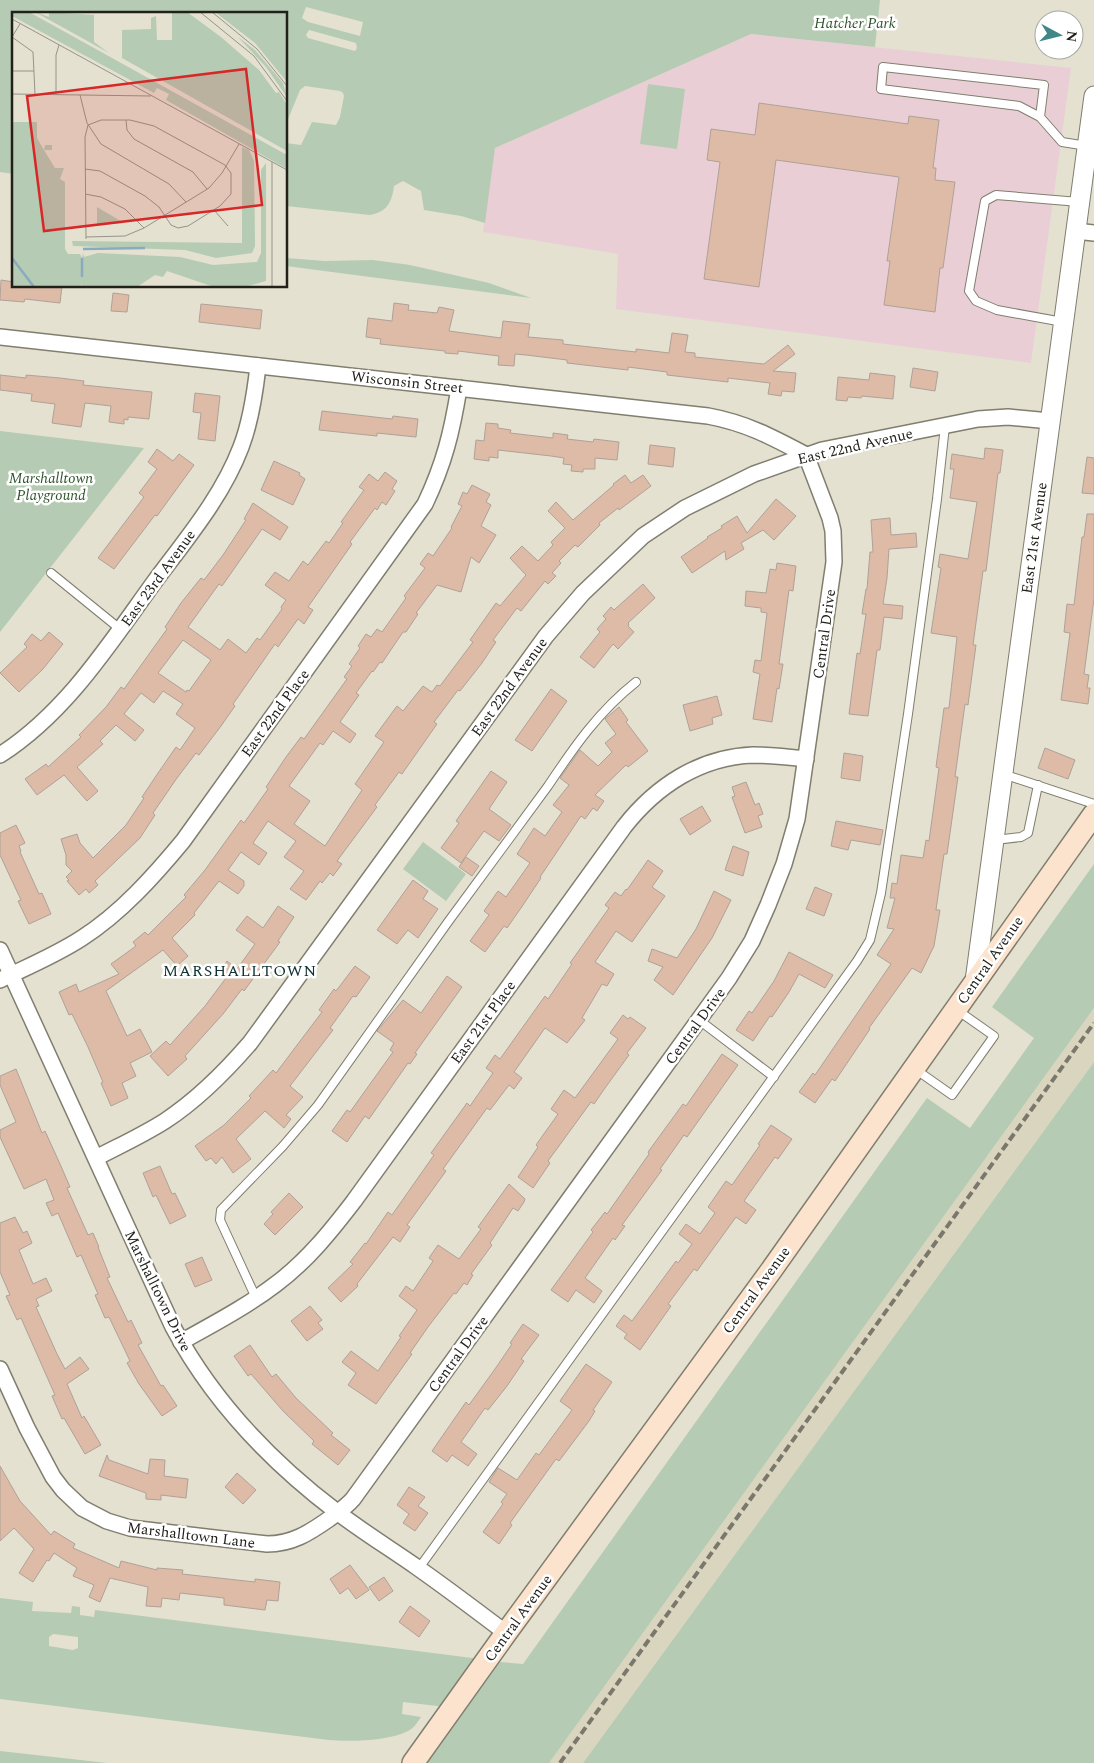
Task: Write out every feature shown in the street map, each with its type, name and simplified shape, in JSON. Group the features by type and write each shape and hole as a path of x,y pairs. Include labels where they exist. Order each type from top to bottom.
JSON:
{"main road":[{"name":"Central Avenue","path":"413,1763 770,1272 1094,814"}],"street":[{"name":"East 21st Avenue","path":"975,981 1063,322 1085,232 1079,202 1094,96"},
{"name":"Wisconsin Street","path":"0,337 723,419 751,427 806,455"},
{"name":"East 23rd Avenue","path":"0,755 58,707 96,662 221,489 242,446 249,420 258,366"},
{"name":"East 22nd Place","path":"6,977 68,946 91,932 138,892 183,841 424,504 444,458 453,425 459,388"},
{"name":"East 22nd Avenue","path":"96,1158 165,1121 212,1082 244,1050 546,636 583,593 643,536 685,508 754,474 806,455 838,446 978,419 1000,418 1050,421"},
{"name":"Central Drive","path":"338,1513 353,1499 699,1020 741,960 752,941 768,905 784,864 797,819 834,562 830,518 806,455"},
{"name":"East 21st Place","path":"181,1342 256,1298 276,1284 302,1262 338,1222 624,827 643,804 682,774 721,760 751,755 806,759"},
{"name":"Marshalltown Drive","path":"0,950 6,977 96,1158 181,1342 215,1392 247,1431 288,1473 338,1513 419,1568 506,1633"},
{"name":"Marshalltown Lane","path":"1,1372 27,1428 53,1477 73,1501 107,1521 124,1527 149,1531 275,1544 293,1541 304,1536 338,1513"}],"lane":[{"path":"1040,117 1044,84 883,67 880,89 1019,106 1040,117 1062,142 1087,146"},
{"path":"1063,322 997,310 976,302 969,290 985,201 996,195 1079,202"},
{"path":"419,1568 865,951 875,926 908,714 945,426"},
{"path":"51,573 120,629"},
{"path":"256,1298 220,1220 221,1210 298,1130 583,735 605,709 636,682"},
{"path":"1002,773 1094,804"},
{"path":"994,840 1021,837 1028,832 1038,785"},
{"path":"913,1068 952,1095 958,1088 994,1036 955,1009"},
{"path":"699,1020 774,1077"}],"shaded area":[{"path":"751,34 1071,68 1031,363 616,309 618,254 483,232 495,148"},
{"path":"1094,1008 1094,1062 583,1763 549,1763"}],"green space":[{"name":"Hatcher Park","path":"0,0 880,0 875,47 751,34 495,148 485,223 461,216 424,210 421,191 403,181 394,186 392,197 385,209 376,214 370,215 288,206 288,143 301,145 312,122 336,125 340,117 344,96 340,91 305,86 300,90 288,119 288,12 12,12 12,174 0,172","holes":["306,7 363,22 360,36 308,22 302,18","309,30 356,43 357,48 355,51 308,38 306,35"]},
{"path":"648,84 685,89 677,149 640,144"},
{"path":"288,258 325,261 373,260 410,265 489,283 531,298 288,266"},
{"name":"Marshalltown Playground","path":"0,431 144,448 0,632"},
{"path":"423,842 466,874 446,901 403,869"},
{"path":"1094,864 1094,1008 549,1763 427,1763 500,1662 523,1664 927,1098 970,1128 1034,1038 992,1007"},
{"path":"1094,1062 1094,1763 583,1763"},
{"path":"0,1598 33,1602 32,1611 71,1613 72,1606 80,1607 80,1615 94,1617 95,1610 480,1659 446,1707 403,1702 402,1714 421,1717 415,1725 410,1730 391,1737 369,1740 329,1740 0,1699","holes":["53,1634 78,1637 78,1648 73,1650 49,1646 49,1637"]},
{"path":"0,1751 107,1763 0,1763"}],"building":[{"path":"759,103 908,124 909,116 939,120 933,168 936,168 935,180 955,182 943,268 940,268 935,312 884,305 890,261 887,261 899,177 776,160 759,287 704,279 720,162 707,160 711,129 755,135"},
{"path":"1,280 12,282 12,288 62,288 60,303 25,299 24,302 0,300"},
{"path":"113,293 129,295 127,312 111,311"},
{"path":"394,303 409,305 408,310 437,313 439,307 454,310 449,331 501,338 503,321 530,324 528,337 563,340 563,344 636,352 636,349 669,353 672,333 688,335 685,352 695,353 695,357 764,364 788,345 795,354 773,371 796,373 794,392 782,391 781,396 768,394 770,383 728,378 728,382 667,375 667,372 628,367 628,370 567,363 567,360 526,355 515,354 514,366 498,365 499,356 458,351 458,354 445,353 445,351 380,344 381,339 366,337 368,318 392,321"},
{"path":"201,304 262,310 260,329 199,322"},
{"path":"913,368 938,372 935,391 910,387"},
{"path":"870,373 895,376 893,399 862,396 861,398 848,397 847,401 836,400 838,377 869,380"},
{"path":"0,375 26,378 26,375 60,378 84,381 83,385 152,392 149,419 128,417 128,420 124,419 124,424 109,422 111,406 85,403 81,427 52,423 55,404 31,401 32,394 0,390"},
{"path":"195,393 220,396 215,441 198,439 201,413 193,412"},
{"path":"322,411 392,419 393,416 418,419 416,437 377,433 377,436 319,430"},
{"path":"486,423 498,424 498,428 511,430 510,433 553,438 553,433 568,435 567,439 593,442 594,439 619,442 617,460 595,458 595,469 583,469 583,472 571,471 572,465 563,464 564,458 551,456 498,450 498,458 489,457 489,461 474,459 476,440 484,441"},
{"path":"650,445 675,448 673,467 648,464"},
{"path":"985,448 1003,450 1000,473 998,473 986,571 983,571 973,645 976,645 968,705 965,704 955,777 958,777 947,854 944,854 936,910 940,910 934,946 921,973 912,968 869,1028 835,1081 832,1079 815,1103 799,1092 813,1073 815,1075 891,964 877,955 894,929 887,928 895,898 890,898 892,883 897,884 901,855 923,858 926,840 929,841 939,768 936,767 944,708 949,708 957,637 931,633 941,568 938,567 940,554 968,559 977,502 950,498 954,469 950,469 952,454 984,459"},
{"path":"157,449 173,461 179,454 194,465 157,516 155,515 114,569 98,558 144,497 139,493 157,469 148,462"},
{"path":"1087,457 1094,458 1094,494 1082,493"},
{"path":"274,461 300,473 299,475 305,479 293,505 261,490"},
{"path":"385,472 397,481 392,489 395,491 386,505 382,502 377,510 375,508 350,542 352,544 308,607 313,610 304,624 298,619 278,647 275,644 233,704 235,706 221,726 199,755 196,753 177,778 153,813 155,815 140,838 95,881 98,885 89,893 86,889 79,895 67,881 69,880 66,877 72,871 66,865 66,855 61,839 77,834 80,843 93,858 126,825 144,798 142,797 176,747 180,750 195,728 176,714 183,704 163,691 154,703 141,693 124,714 144,730 135,741 116,725 100,741 103,744 77,767 98,791 87,801 64,775 37,795 25,779 46,764 48,767 81,737 79,735 106,707 121,687 124,689 167,629 165,627 181,603 201,578 204,580 223,555 246,520 244,519 253,503 288,527 280,540 262,529 222,586 219,584 188,627 220,650 228,639 246,653 257,638 260,640 282,609 281,607 286,600 265,585 275,572 289,581 303,561 308,565 326,541 329,543 343,523 341,522 364,490 359,487 369,474 378,481","holes":["183,640 211,660 189,691 187,690 186,692 158,673"]},
{"path":"625,475 631,483 643,475 651,486 599,523 600,525 578,547 575,545 559,561 561,563 552,573 556,576 548,584 545,581 521,611 517,608 493,640 496,642 482,663 460,691 458,690 434,722 437,724 402,774 399,772 375,805 377,807 337,861 342,864 333,876 330,873 322,883 320,881 306,900 290,889 304,871 284,857 296,841 268,821 253,843 267,853 259,865 241,852 228,870 244,881 244,886 238,894 219,881 194,913 195,915 172,938 188,956 177,966 163,950 106,991 127,1036 140,1029 152,1052 130,1063 136,1076 122,1083 128,1098 111,1106 88,1047 72,1014 69,1015 59,992 76,984 79,992 119,974 111,964 136,946 133,942 145,932 148,935 186,897 184,895 205,870 241,820 244,823 268,789 266,787 286,757 301,737 304,739 347,679 344,677 352,666 349,664 360,648 358,646 366,634 371,637 377,629 382,632 406,598 404,596 425,568 420,564 428,553 433,556 452,528 462,506 458,504 463,492 467,494 472,485 490,494 486,502 491,505 481,526 496,535 479,563 471,557 461,592 437,585 416,613 418,614 406,632 403,632 382,663 380,662 372,671 356,693 359,695 340,722 356,734 350,743 333,731 323,745 320,743 289,786 310,801 294,824 325,846 362,790 355,784 384,742 375,736 397,706 403,711 423,686 432,692 437,685 440,686 473,642 470,640 496,603 500,606 526,575 510,558 522,546 538,561 553,545 551,542 565,528 548,511 556,502 573,520"},
{"path":"776,499 796,516 774,540 763,530 741,543 744,549 726,560 725,551 692,573 681,557 737,516 747,533"},
{"path":"1087,514 1094,514 1094,599 1084,674 1089,675 1087,688 1090,688 1088,704 1061,700 1070,633 1064,632 1067,604 1074,605 1082,537 1084,537"},
{"path":"890,518 891,535 916,533 917,547 889,549 883,604 903,606 902,619 884,617 880,650 877,650 868,716 849,714 857,653 860,654 866,614 862,614 867,589 870,552 873,552 871,520"},
{"path":"777,563 796,566 793,591 789,590 779,664 783,664 772,722 753,719 760,674 753,672 755,660 761,661 767,613 761,612 761,608 745,606 746,591 766,593 770,569 776,570"},
{"path":"643,584 655,598 628,623 628,626 634,632 618,649 613,644 594,668 580,657 600,632 597,629 606,619 603,616 611,607 614,610"},
{"path":"49,632 63,644 43,669 19,692 0,673 27,647 24,644 32,634 41,641"},
{"path":"551,689 567,701 532,751 515,740"},
{"path":"717,696 722,715 712,718 713,724 690,731 683,705"},
{"path":"619,707 628,720 626,722 648,751 628,767 626,765 595,795 604,801 597,811 593,808 585,819 581,816 507,928 504,926 485,952 470,941 489,915 484,911 498,891 506,897 530,863 517,854 534,828 545,836 562,812 553,805 569,785 560,778 580,750 598,766 612,752 605,743 616,734 605,719"},
{"path":"1045,748 1075,760 1068,779 1038,768"},
{"path":"844,753 863,756 860,781 841,778"},
{"path":"491,771 507,782 489,809 511,825 499,841 484,831 461,863 441,848 459,823 456,821"},
{"path":"746,782 755,805 759,803 763,814 758,816 762,827 745,833 732,797 735,796 732,787"},
{"path":"702,806 711,821 690,835 680,819"},
{"path":"836,821 883,830 880,845 851,840 848,850 831,846"},
{"path":"16,825 25,843 19,846 20,852 39,894 42,893 51,914 29,924 18,901 21,900 0,855 0,833"},
{"path":"733,846 749,852 743,876 725,870"},
{"path":"466,857 479,866 472,876 459,867"},
{"path":"648,860 663,871 652,887 665,896 632,942 616,931 595,962 614,974 607,986 602,984 582,1018 585,1020 567,1043 545,1028 514,1072 522,1078 514,1089 509,1085 490,1110 487,1108 443,1169 446,1171 407,1225 410,1227 400,1242 393,1237 357,1284 358,1286 341,1302 328,1288 353,1264 350,1262 366,1244 388,1212 392,1215 434,1155 431,1153 467,1103 470,1106 493,1073 486,1068 495,1055 500,1059 545,996 548,999 572,964 570,963 609,908 605,905 615,892 621,896 627,890"},
{"path":"413,880 428,891 423,899 438,909 418,938 408,930 397,944 377,930"},
{"path":"815,887 832,894 824,916 806,909"},
{"path":"714,891 731,900 712,938 673,995 654,980 663,967 648,961 652,949 677,958 696,929"},
{"path":"278,906 294,917 278,941 280,942 244,991 242,989 223,1014 185,1056 187,1059 168,1076 150,1056 166,1041 170,1045 205,1006 226,978 219,973 227,961 237,969 255,944 236,930 247,916 263,928"},
{"path":"789,952 833,975 825,988 799,974 772,1017 770,1016 753,1041 736,1030 749,1011 752,1013 774,981"},
{"path":"355,966 370,977 356,997 353,996 330,1028 333,1030 290,1086 303,1097 286,1115 291,1119 284,1128 265,1111 236,1139 251,1159 233,1173 222,1157 216,1164 211,1158 206,1161 195,1146 224,1125 251,1098 249,1096 273,1070 276,1073 322,1012 319,1010 334,989 336,991"},
{"path":"447,976 462,987 415,1053 417,1054 410,1064 408,1063 369,1119 365,1116 347,1142 332,1131 347,1110 350,1112 393,1052 390,1050 394,1043 377,1031 403,1000 421,1013"},
{"path":"623,1015 628,1019 630,1017 646,1028 627,1053 629,1055 594,1104 591,1102 548,1161 550,1163 533,1188 518,1177 538,1147 536,1145 558,1114 551,1109 564,1090 575,1098 618,1039 610,1033"},
{"path":"722,1054 738,1065 687,1137 684,1135 660,1169 662,1170 622,1225 625,1226 615,1240 613,1238 585,1278 602,1291 594,1303 576,1290 568,1302 551,1290 593,1232 591,1230 605,1212 607,1214 649,1154 648,1152 683,1104 686,1106"},
{"path":"16,1069 42,1133 45,1131 70,1187 67,1188 88,1235 93,1233 110,1277 107,1278 128,1322 131,1320 142,1343 138,1345 161,1386 163,1385 177,1406 162,1416 139,1384 127,1363 130,1361 109,1317 105,1318 95,1295 98,1294 81,1255 77,1257 58,1213 52,1216 46,1203 54,1200 46,1179 24,1189 0,1137 0,1130 16,1122 0,1085 0,1076"},
{"path":"771,1125 792,1139 778,1159 775,1157 744,1201 756,1210 746,1224 736,1217 697,1271 694,1269 668,1304 671,1306 640,1350 624,1338 627,1334 616,1326 624,1315 632,1321 676,1261 678,1263 692,1244 679,1234 686,1224 700,1234 715,1213 708,1207 726,1181 732,1185 760,1145 758,1144"},
{"path":"160,1166 172,1194 175,1193 186,1216 170,1224 156,1195 153,1197 143,1173"},
{"path":"509,1184 525,1199 524,1202 518,1211 513,1208 490,1243 492,1245 471,1274 473,1275 467,1285 464,1283 456,1294 454,1293 428,1327 410,1353 412,1354 376,1404 348,1385 356,1373 342,1362 351,1351 378,1371 417,1310 399,1296 406,1286 413,1291 433,1261 429,1258 438,1245 459,1259 481,1229 478,1227"},
{"path":"289,1193 303,1207 275,1235 264,1224 273,1214 271,1212"},
{"path":"15,1217 23,1233 27,1231 32,1243 19,1250 33,1284 46,1278 52,1291 36,1299 39,1306 36,1307 57,1354 65,1369 80,1357 89,1369 67,1384 82,1418 84,1416 101,1445 85,1454 64,1418 62,1419 52,1396 55,1395 21,1318 17,1320 6,1296 10,1295 0,1272 0,1223"},
{"path":"202,1257 212,1280 195,1287 185,1264"},
{"path":"310,1306 322,1320 318,1323 323,1329 307,1341 291,1321"},
{"path":"523,1324 539,1335 521,1359 524,1361 507,1386 488,1410 485,1408 461,1442 477,1454 468,1466 452,1455 447,1462 432,1451 466,1402 469,1405 495,1369"},
{"path":"250,1345 272,1377 276,1374 296,1398 333,1433 331,1435 350,1450 338,1465 312,1444 314,1441 283,1411 251,1374 248,1376 234,1356"},
{"path":"586,1364 612,1382 593,1410 595,1411 589,1421 559,1461 556,1459 510,1523 512,1525 499,1544 483,1532 503,1504 501,1502 507,1494 489,1482 498,1468 517,1480 536,1453 539,1455 572,1410 560,1401"},
{"path":"107,1455 109,1460 148,1474 150,1459 165,1460 164,1476 188,1479 186,1498 161,1495 161,1500 146,1499 146,1493 99,1476"},
{"path":"0,1466 20,1501 51,1535 54,1531 75,1544 73,1548 119,1568 121,1561 157,1570 157,1568 183,1570 182,1574 255,1582 255,1579 280,1582 278,1601 267,1600 265,1610 224,1605 224,1598 180,1593 179,1600 162,1598 161,1607 146,1606 148,1587 110,1578 100,1602 89,1597 94,1585 73,1576 77,1568 54,1553 49,1561 47,1560 33,1582 19,1573 34,1549 14,1528 0,1541"},
{"path":"237,1473 256,1490 243,1504 225,1487"},
{"path":"409,1487 425,1497 418,1506 428,1513 415,1531 403,1523 409,1514 397,1505"},
{"path":"350,1565 369,1590 356,1599 348,1588 340,1594 330,1579"},
{"path":"384,1577 393,1591 379,1601 369,1587"},
{"path":"410,1606 430,1621 419,1637 399,1622"}],"railway":[{"path":"560,1763 1094,1023"}],"district":[{"name":"MARSHALLTOWN","path":"240,970"}]}
